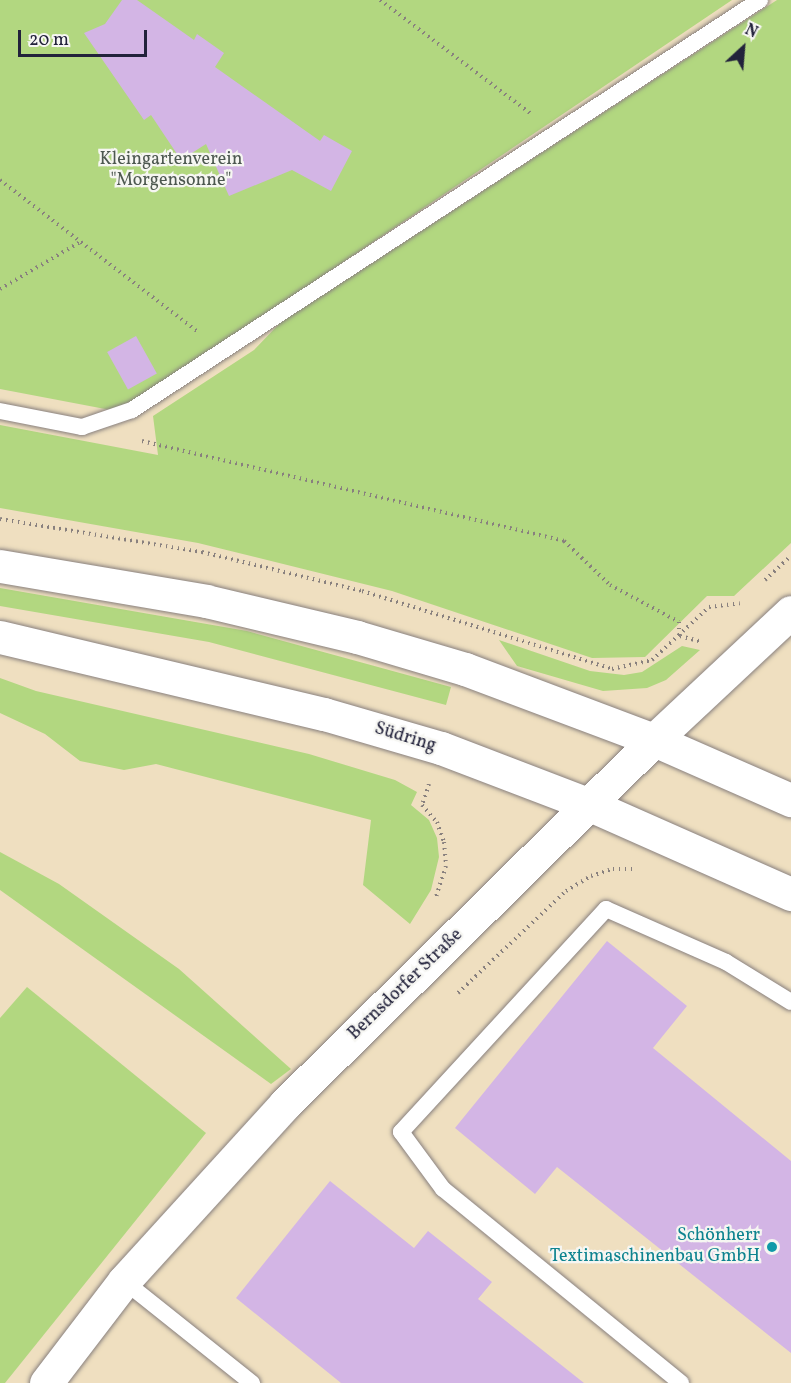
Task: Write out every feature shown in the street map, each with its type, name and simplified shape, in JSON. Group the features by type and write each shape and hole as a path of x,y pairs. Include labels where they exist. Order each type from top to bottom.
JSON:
{"main road":[{"path":"0,566 206,601 357,637 465,669 654,740 791,800"},
{"name":"Bernsdorfer Straße","path":"46,1383 123,1281 285,1104 654,740 791,612"},
{"name":"Südring","path":"0,637 324,714 441,748 590,805 791,894"}],"lane":[{"path":"0,411 82,427 132,410 760,0"},
{"path":"681,1383 443,1189 400,1132 606,909 726,962 791,1002"},
{"path":"123,1281 252,1383"}],"path":[{"path":"380,0 534,117 524,123"},
{"path":"0,180 200,333"},
{"path":"0,289 80,242"},
{"path":"140,440 564,541 609,585 679,622 679,636 709,607 736,606 744,598"},
{"path":"760,584 791,556"},
{"path":"465,669 480,626"},
{"path":"434,900 446,866 444,842 437,822 422,805 441,748"}],"green space":[{"name":"Kleingartenverein \"Morgensonne\"","path":"0,0 732,0 121,412 0,389"},
{"path":"777,0 791,0 791,543 734,596 707,596 645,657 592,658 392,591 198,543 0,508 0,425 158,455 153,416 254,350 280,323"},
{"path":"0,588 247,631 451,687 446,705 209,642 0,606"},
{"path":"499,640 590,671 624,675 642,672 682,646 700,650 666,680 647,688 603,691 517,666"},
{"path":"0,678 36,691 309,754 395,780 417,792 411,805 429,820 437,838 439,857 431,890 410,924 363,885 371,820 156,764 124,770 80,761 45,734 0,713"},
{"path":"0,852 59,884 179,969 291,1069 271,1084 0,890"},
{"path":"27,987 206,1133 5,1383 0,1383 0,1018"}],"building":[{"path":"122,0 137,0 194,40 197,34 224,53 215,67 320,141 324,135 352,151 331,191 292,170 229,196 206,144 181,160 151,115 144,120 84,33 105,24"},
{"path":"136,336 157,374 128,390 107,352"},
{"path":"607,941 687,1006 653,1048 791,1161 791,1353 557,1167 535,1194 455,1128"},
{"path":"330,1181 414,1248 428,1231 492,1282 478,1299 584,1383 341,1383 236,1298"}],"place":[{"name":"Schönherr Textimaschinenbau GmbH","path":"772,1247"}]}
